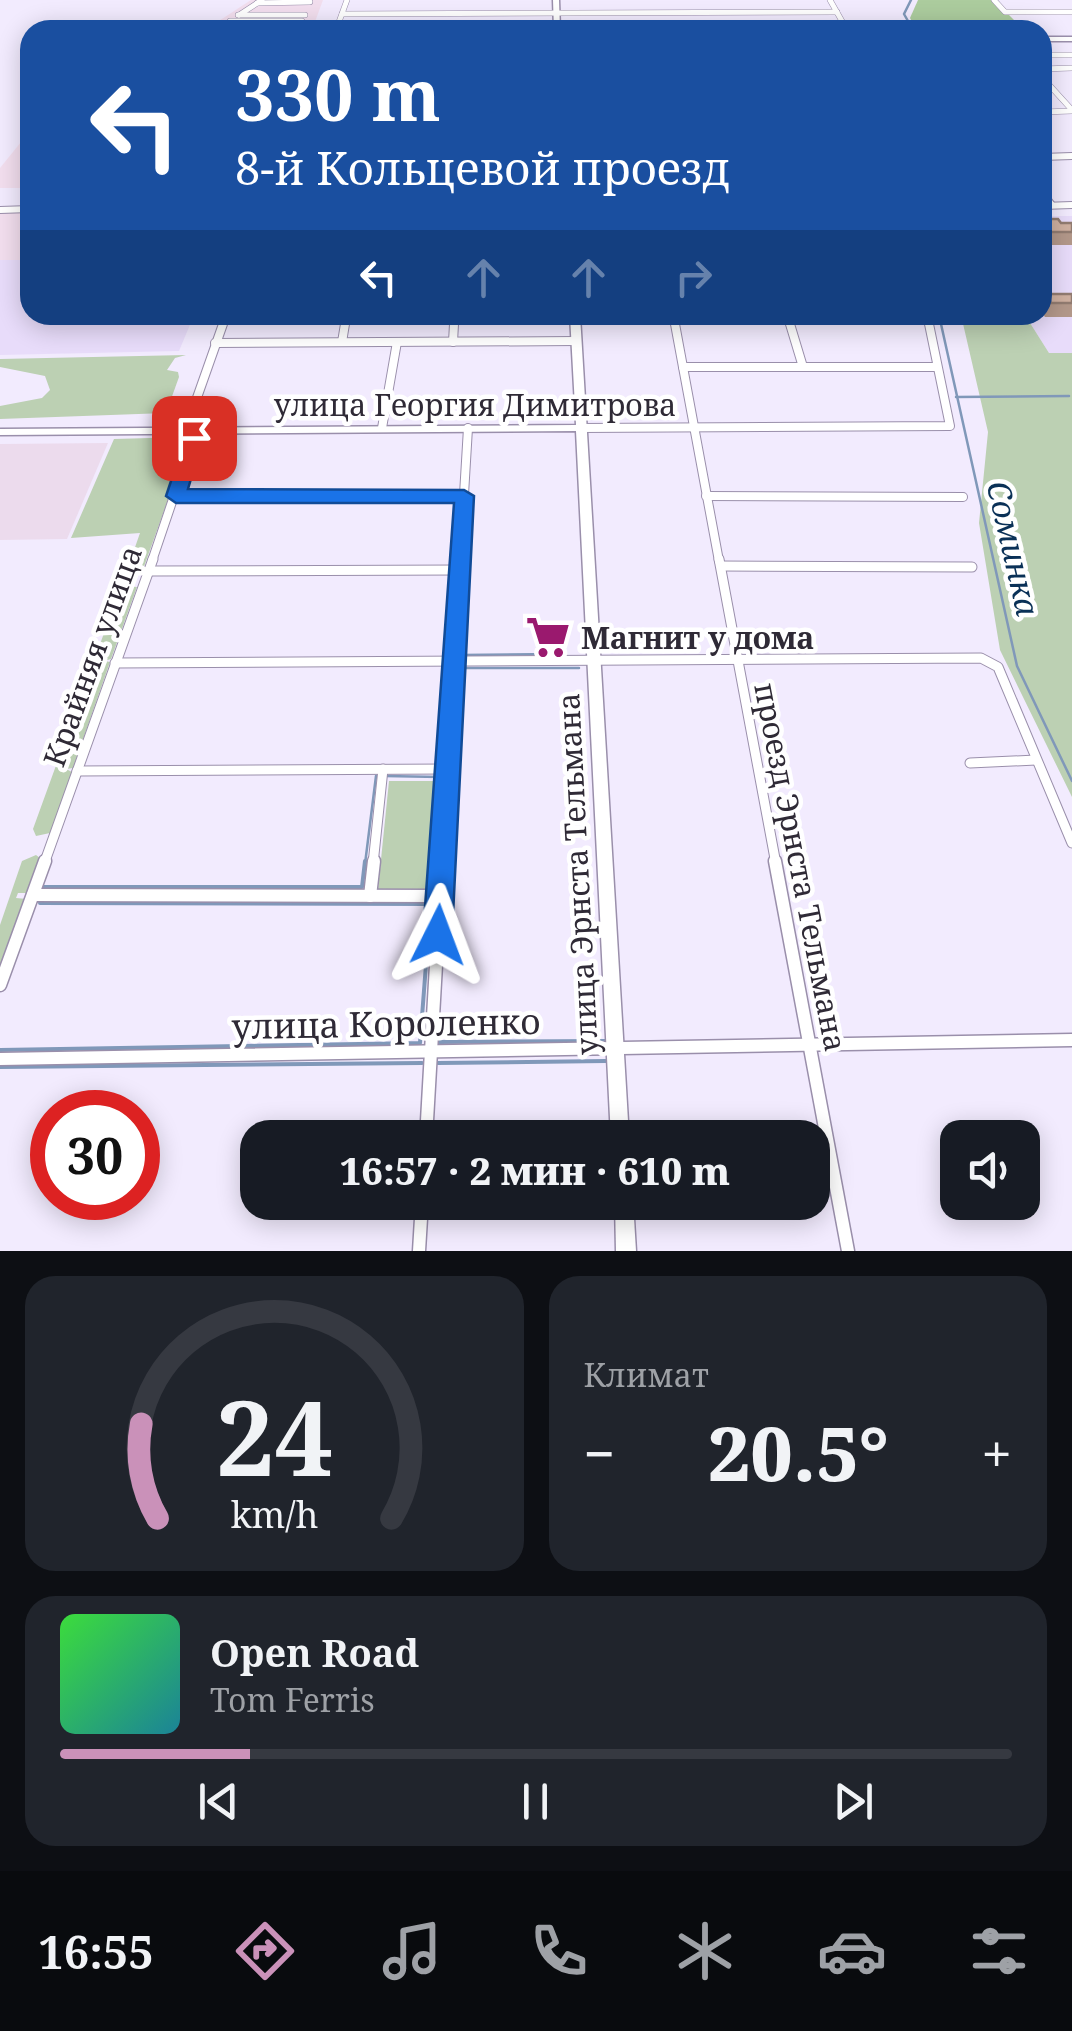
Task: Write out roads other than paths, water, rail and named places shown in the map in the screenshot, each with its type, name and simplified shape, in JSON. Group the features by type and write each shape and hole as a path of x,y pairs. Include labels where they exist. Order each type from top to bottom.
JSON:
{"main road":[{"path":"556,0 557,20"},
{"name":"улица Эрнста Тельмана","path":"575,325 619,1120"},
{"name":"улица Георгия Димитрова","path":"0,432 581,428"},
{"path":"625,1220 626,1251"}],"street":[{"path":"340,20 346,0"},
{"path":"830,0 841,20"},
{"path":"994,0 1005,12 1072,12"},
{"path":"231,20 260,1 290,1 305,15"},
{"path":"246,9 305,15"},
{"path":"342,14 837,12"},
{"path":"238,15 305,15"},
{"path":"242,20 305,15"},
{"path":"274,20 305,15"},
{"path":"1052,88 1072,110"},
{"path":"1052,206 1072,206"},
{"name":"Крайняя улица","path":"0,985 176,496 194,438 187,426 222,325"},
{"path":"342,342 345,325"},
{"path":"453,342 454,325"},
{"name":"проезд Эрнста Тельмана","path":"675,325 848,1251"},
{"path":"790,325 802,367"},
{"path":"683,367 935,367 929,325"},
{"path":"215,343 576,341"},
{"path":"382,428 397,342"},
{"name":"улица Георгия Димитрова","path":"581,428 950,426 935,367"},
{"path":"427,1120 468,428"},
{"path":"176,496 464,496"},
{"path":"706,496 963,497"},
{"path":"720,566 972,567"},
{"path":"148,570 460,570"},
{"path":"116,663 981,658 998,667 1072,843"},
{"path":"970,763 1036,760"},
{"path":"370,896 384,769"},
{"path":"78,771 448,769"},
{"path":"33,894 440,896"},
{"name":"улица Короленко","path":"0,1059 1072,1040"},
{"path":"419,1251 421,1220"}],"waterway":[{"name":"Соминка","path":"907,20 904,14 911,0"},
{"name":"Соминка","path":"941,325 957,397"},
{"path":"957,397 1069,396"},
{"name":"Соминка","path":"957,397 1017,666 1072,781"},
{"path":"461,655 560,654"},
{"path":"448,860 459,668 579,668"},
{"path":"365,864 376,776"},
{"path":"385,776 440,777 433,864"},
{"path":"44,887 362,887 365,861"},
{"path":"431,889 433,861"},
{"path":"0,1050 420,1043 431,899"},
{"path":"40,903 429,904"},
{"path":"439,1042 606,1041"},
{"path":"438,1063 606,1061"},
{"path":"0,1067 422,1063"}],"place":[{"name":"Магнит у дома","path":"548,637"}]}
